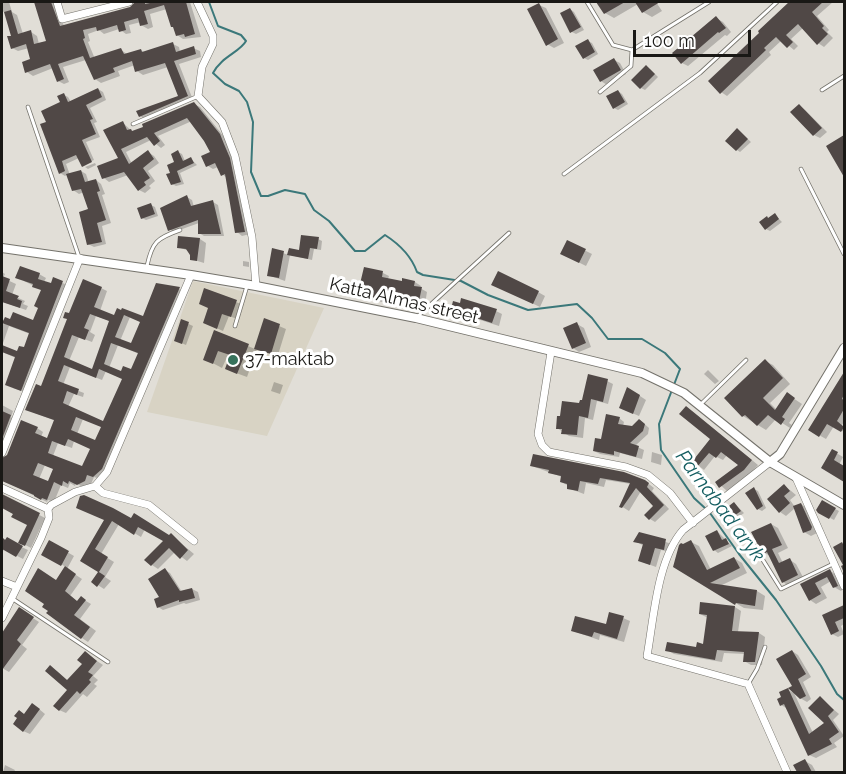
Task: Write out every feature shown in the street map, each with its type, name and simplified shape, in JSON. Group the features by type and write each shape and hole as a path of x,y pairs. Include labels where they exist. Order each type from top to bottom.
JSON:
{"street":[{"path":"57,2 62,19 129,2"},
{"path":"197,2 213,36 213,44 202,67 198,96 222,122 235,156 252,237 252,285"},
{"name":"Katta Almas street","path":"2,248 252,285 416,318 642,373 666,382 684,393 770,462 844,505"},
{"path":"2,453 80,258"},
{"path":"2,618 49,518 48,509 75,492 95,486 107,472 191,275"},
{"path":"787,772 748,684 647,656 661,582 669,553 678,535 780,453 844,348"},
{"path":"550,352 538,431 542,445 549,452 626,467 648,475 670,493 693,523"},
{"path":"796,478 844,586"},
{"path":"95,486 103,493 149,505 194,540"},
{"path":"2,488 48,509"},
{"path":"2,581 16,587"}],"lane":[{"path":"587,2 613,45 632,50 709,2"},
{"path":"564,174 700,73 777,2"},
{"path":"600,92 631,66 632,50"},
{"path":"822,90 844,76"},
{"path":"133,124 198,96"},
{"path":"28,107 80,258"},
{"path":"801,169 844,254"},
{"path":"147,268 151,250 158,240 180,230"},
{"path":"416,318 509,233"},
{"path":"235,326 252,285"},
{"path":"700,406 746,360"},
{"path":"751,541 781,589 834,563"},
{"path":"11,598 108,662"},
{"path":"748,684 757,669 765,647"}],"shaded area":[{"name":"37-maktab","path":"193,281 324,308 267,436 147,412"}],"building":[{"path":"34,2 51,2 60,26 130,7 135,2 145,2 145,4 186,2 195,34 185,37 184,34 176,36 164,5 144,11 148,24 140,26 138,18 124,22 126,30 119,32 117,25 97,31 96,27 83,30 85,38 83,39 90,58 121,48 124,54 141,49 142,52 173,42 176,52 194,46 196,54 174,61 188,96 139,117 136,111 178,96 165,63 135,72 132,61 113,68 115,72 94,80 83,56 58,64 64,79 57,82 50,64 25,73 22,62 30,59 26,44 11,49 7,36 11,36 4,12 11,10 18,34 31,30 34,44 46,41"},
{"path":"596,2 625,2 604,14"},
{"path":"635,2 660,2 642,13"},
{"path":"789,2 823,2 812,12 828,34 817,45 798,24 786,35 793,42 787,48 776,37 764,48 766,50 720,94 708,81"},
{"path":"539,3 558,39 546,46 527,9"},
{"path":"570,8 581,27 570,33 560,13"},
{"path":"716,16 726,28 718,32 681,64 672,53"},
{"path":"588,39 595,52 583,59 575,46"},
{"path":"614,58 621,70 600,82 593,70"},
{"path":"646,65 655,74 640,89 631,80"},
{"path":"98,88 102,97 86,105 93,119 90,120 96,134 82,140 92,162 82,167 76,155 62,161 65,171 59,174 40,124 46,122 41,111 60,102 57,96 64,93 68,102"},
{"path":"618,90 625,102 613,109 606,96"},
{"path":"194,102 220,134 230,158 245,232 235,233 225,174 221,176 215,163 206,167 201,156 210,152 187,118 154,133 160,141 154,146 147,137 121,149 129,164 148,150 154,159 143,168 150,178 144,182 146,185 138,191 124,172 102,179 97,166 118,158 103,130 123,121 127,130 132,131 143,127 142,124"},
{"path":"799,104 822,128 813,136 790,112"},
{"path":"737,128 748,139 736,151 725,141"},
{"path":"844,135 844,177 826,146"},
{"path":"178,150 183,161 191,157 194,163 177,171 181,182 171,185 166,174 170,173 167,165 174,162 171,154"},
{"path":"81,170 85,182 96,179 100,191 97,192 106,220 97,223 102,242 87,245 79,212 88,209 81,189 72,191 66,174"},
{"path":"187,195 191,206 213,200 221,234 198,234 198,220 168,231 160,208"},
{"path":"151,203 155,214 141,219 137,208"},
{"path":"775,213 779,219 765,230 759,222"},
{"path":"301,235 319,237 317,249 310,248 308,259 287,255 289,248 299,250"},
{"path":"178,236 200,238 197,261 190,260 186,249 177,248"},
{"path":"567,240 586,249 579,263 560,254"},
{"path":"272,248 284,251 279,278 267,276"},
{"path":"20,266 40,273 38,279 51,283 53,277 63,281 21,391 5,385 15,357 2,352 2,345 17,351 19,346 24,347 29,333 2,323 5,317 10,319 13,312 33,320 38,308 34,306 41,290 32,287 33,284 15,278"},
{"path":"364,267 383,271 382,277 415,281 414,286 422,287 419,301 411,300 410,306 345,293 347,286 359,288"},
{"path":"498,271 539,291 533,304 491,285"},
{"path":"2,276 10,279 6,291 19,296 17,299 22,301 20,308 2,302"},
{"path":"83,279 102,287 94,307 114,315 117,308 121,310 122,308 143,316 156,283 180,287 102,469 93,477 87,475 85,481 77,485 63,481 62,486 54,482 47,500 42,498 41,500 2,481 2,458 7,455 21,420 38,427 35,433 47,438 54,420 25,410 36,384 41,386 67,319 63,318 65,312 69,313","holes":["90,314 109,321 92,369 64,357 72,335 85,340 89,330 84,328","124,315 140,322 131,343 115,337","111,343 138,353 131,369 123,366 121,371 104,364","64,365 96,378 99,369 122,379 103,421 63,403 67,391 77,395 79,389 58,381","76,417 101,427 95,440 71,430","68,439 90,449 82,466 48,453 52,441 65,446","38,463 53,469 48,481 33,475"]},
{"path":"204,288 237,300 231,317 222,314 217,329 203,323 208,308 199,304"},
{"path":"461,298 497,309 492,323 464,314 463,317 450,313 453,301 460,303"},
{"path":"264,318 280,324 271,354 254,349"},
{"path":"181,319 189,322 182,344 174,341"},
{"path":"577,322 586,343 572,349 563,328"},
{"path":"214,330 249,344 237,374 225,369 230,355 218,351 213,364 203,360"},
{"path":"765,359 783,378 763,398 775,410 787,392 795,398 782,417 785,419 781,425 768,415 757,426 745,415 742,417 724,398"},
{"path":"844,372 842,399 844,409 837,421 844,427 841,432 827,424 819,437 808,430"},
{"path":"588,374 608,379 603,402 591,399 588,418 579,416 577,435 561,434 562,429 556,429 562,401 579,403 582,400"},
{"path":"627,387 640,395 633,414 619,408"},
{"path":"686,406 752,460 744,470 719,488 715,482 738,465 721,452 716,458 709,453 697,467 691,463 710,439 679,414"},
{"path":"2,411 11,415 2,439"},
{"path":"606,414 620,417 618,424 632,426 639,419 645,424 643,431 630,443 639,446 636,457 614,451 614,455 593,451 595,438 601,439"},
{"path":"832,449 838,452 834,460 844,466 844,482 821,468"},
{"path":"533,454 624,472 645,480 649,483 647,487 664,505 649,520 644,515 653,506 636,488 622,508 619,507 630,483 600,478 598,484 580,481 578,491 567,489 567,484 560,482 561,476 548,473 549,470 530,466"},
{"path":"784,484 790,491 784,496 790,503 779,513 767,499"},
{"path":"754,487 763,506 757,510 745,493"},
{"path":"2,494 40,513 25,546 18,543 27,525 11,517 13,514 2,508"},
{"path":"84,495 131,518 134,513 169,535 171,533 188,550 180,559 169,548 151,566 144,560 163,541 138,527 134,535 112,521 95,549 108,557 99,572 105,576 97,587 91,582 98,572 80,561 104,520 76,508 80,496"},
{"path":"822,500 836,508 829,519 816,510"},
{"path":"734,502 741,511 731,518 725,509"},
{"path":"801,503 812,527 811,530 803,533 793,506"},
{"path":"771,523 782,545 772,549 779,563 790,558 798,575 782,583 767,552 763,554 751,532"},
{"path":"717,530 722,540 726,538 729,544 713,551 705,536"},
{"path":"639,532 666,539 664,550 655,548 650,565 638,561 643,544 633,542"},
{"path":"2,537 5,540 7,537 23,546 16,557 2,549"},
{"path":"49,540 69,551 61,566 41,555"},
{"path":"691,540 707,570 734,557 740,568 710,583 757,590 755,606 736,603 735,605 673,567 679,545"},
{"path":"842,542 844,573 841,566 843,565 833,547"},
{"path":"65,566 76,574 65,591 77,601 81,596 86,600 74,615 90,627 81,639 46,613 48,611 42,607 44,604 25,591 38,568 56,580"},
{"path":"165,568 180,591 192,588 195,598 179,602 179,600 157,608 154,599 159,597 148,579"},
{"path":"830,569 838,586 833,588 827,577 815,583 821,594 809,601 800,584"},
{"path":"700,602 735,606 732,631 759,632 755,662 743,662 744,652 717,650 715,660 665,651 667,642 696,647 697,642 703,644 707,615 699,614"},
{"path":"844,605 844,618 835,622 839,631 831,635 822,615"},
{"path":"19,607 34,617 17,640 21,644 2,670 2,633"},
{"path":"609,612 624,616 617,639 594,632 592,637 571,631 575,616 606,624"},
{"path":"792,650 806,674 798,679 806,696 800,699 788,688 792,686 776,659"},
{"path":"85,651 97,661 88,672 93,675 89,680 91,682 80,694 77,691 59,711 53,706 67,690 45,671 50,665 67,680 82,664 77,660"},
{"path":"788,688 809,734 824,723 808,708 820,696 834,710 828,716 839,732 829,739 832,744 808,756 784,704 780,706 777,699 781,697 779,692"},
{"path":"32,703 40,709 23,732 13,724 17,718 14,716 19,710 24,714"},
{"path":"805,759 812,772 797,772 793,765"}],"waterway":[{"name":"Parnabad aryk","path":"209,2 218,26 241,35 246,41 216,67 213,73 225,84 239,91 247,102 253,122 251,172 261,196 285,190 305,194 314,210 329,221 355,251 365,251 385,235 404,250 417,272 423,275 461,281 488,295 528,310 577,304 592,318 608,339 642,339 665,353 680,369 659,424 661,450 694,498 706,509"},
{"name":"Parnabad aryk","path":"710,513 776,600 821,666 837,694 844,700"}],"place":[{"name":"37-maktab","path":"233,360"}]}
